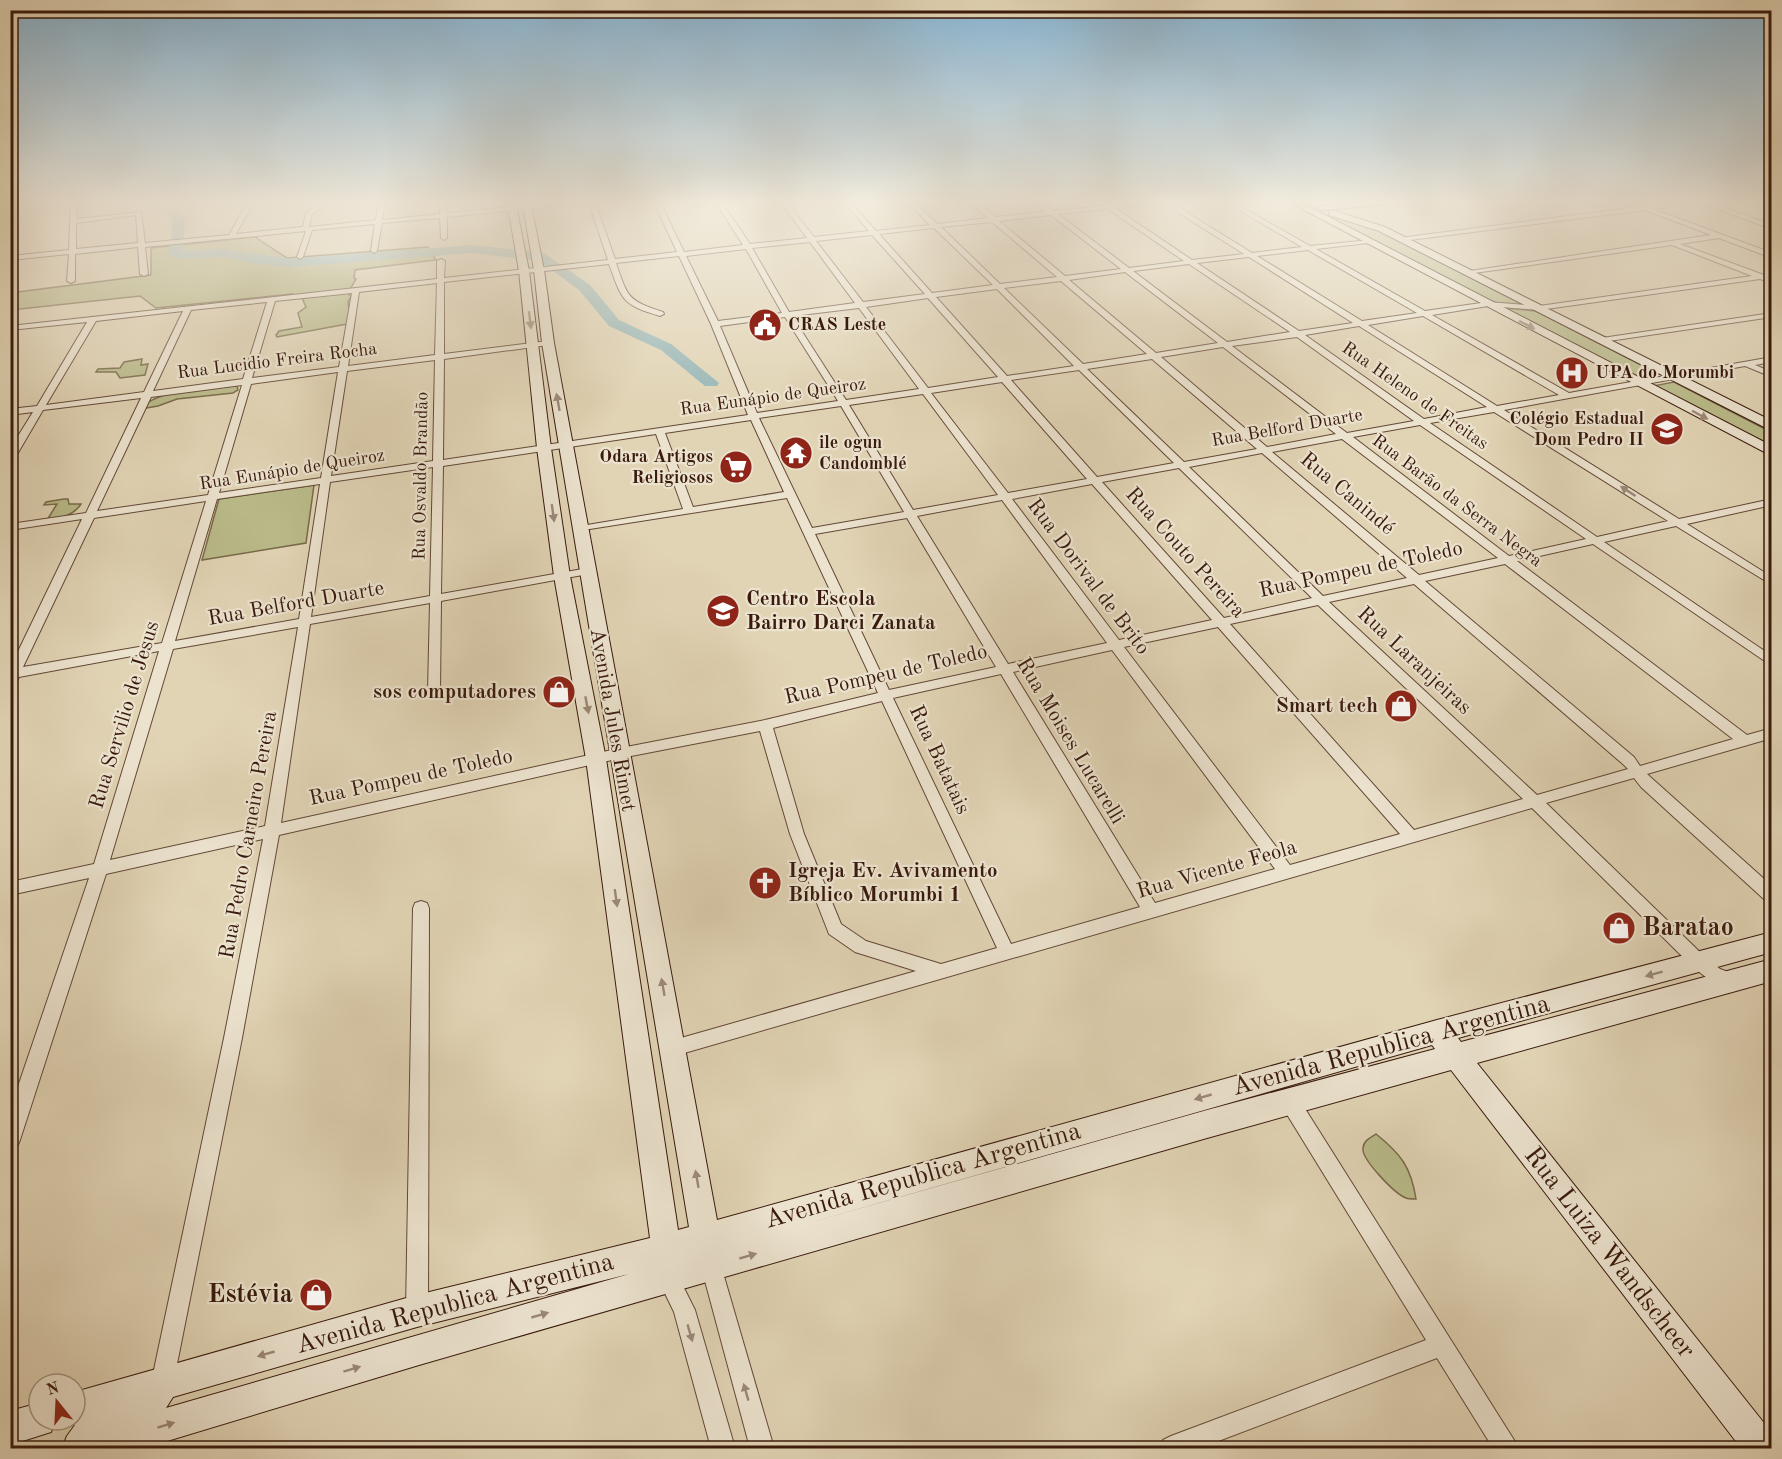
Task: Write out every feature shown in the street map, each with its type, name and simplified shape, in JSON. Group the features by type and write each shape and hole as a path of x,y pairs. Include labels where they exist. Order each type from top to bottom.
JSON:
{"main road":[{"path":"1418,268 1772,452"},
{"path":"1459,268 1772,427"},
{"name":"Avenida Jules Rimet","path":"531,271 541,344 566,445 711,1266"},
{"name":"Avenida Jules Rimet","path":"541,344 544,448 562,576 596,759 669,1279"},
{"name":"Avenida Republica Argentina","path":"87,1406 417,1311 666,1249 1437,1032 1772,942"},
{"name":"Avenida Republica Argentina","path":"90,1449 419,1348 1290,1102 1772,970"},
{"name":"Rua Luiza Wandscheer","path":"1437,1032 1762,1449"},
{"path":"79,1449 84,1440 100,1427 124,1412 153,1400 162,1384"},
{"path":"10,1428 27,1423"}],"street":[{"path":"71,268 71,281"},
{"path":"143,268 144,274"},
{"name":"Rua Osvaldo Brandão","path":"434,691 441,268"},
{"path":"10,328 557,268"},
{"path":"614,268 624,296 660,315"},
{"name":"Rua Batatais","path":"689,268 754,417 1006,952"},
{"name":"Rua Moises Lucarelli","path":"760,268 786,315 843,404 1150,911"},
{"name":"Rua Dorival de Brito","path":"832,268 1286,872"},
{"name":"Rua Couto Pereira","path":"906,268 1411,836"},
{"name":"Rua Laranjeiras","path":"979,268 1321,600 1533,800 1699,962 1714,974 1733,981"},
{"name":"Rua Canindé","path":"1051,268 1629,761 1646,783 1772,896"},
{"name":"Rua Barão da Serra Negra","path":"1124,268 1745,741"},
{"path":"715,324 1142,268"},
{"name":"Rua Heleno de Freitas","path":"1198,268 1299,335 1772,662"},
{"path":"1274,268 1772,582"},
{"path":"1346,268 1568,396"},
{"path":"1467,272 1495,268"},
{"path":"1737,268 1772,281"},
{"name":"Rua Eunápio de Queiroz","path":"10,527 1155,357 1488,304 1539,308 1760,277"},
{"name":"Rua Pedro Carneiro Pereira","path":"162,1384 238,1019 272,830 306,622 315,540 327,481 342,370 356,290"},
{"name":"Rua Servilio de Jesus","path":"10,1140 100,869 272,299"},
{"path":"12,676 188,309"},
{"path":"1602,340 1772,315"},
{"path":"10,458 93,319"},
{"name":"Rua Lucidio Freira Rocha","path":"10,412 541,344"},
{"name":"Rua Belford Duarte","path":"809,532 1772,360"},
{"path":"1746,364 1772,375"},
{"path":"660,431 688,511"},
{"path":"581,529 791,494"},
{"name":"Rua Pompeu de Toledo","path":"10,889 1772,502"},
{"path":"1755,506 1772,515"},
{"name":"Rua Belford Duarte","path":"12,676 588,571"},
{"path":"765,725 797,834 835,929 861,947 941,971"},
{"name":"Rua Vicente Feola","path":"674,1048 1772,733"},
{"path":"417,1311 421,908"},
{"path":"1290,1102 1506,1449"},
{"path":"711,1266 762,1449"},
{"path":"669,1279 684,1310 723,1449"},
{"path":"1171,1449 1441,1346"}],"green space":[{"path":"151,268 370,268 355,270 354,278 356,279 348,293 351,297 348,302 350,319 347,324 277,337 279,331 302,327 298,313 306,307 302,298 289,298 292,294 156,308 140,296 11,310 10,293 151,275"},
{"path":"1424,268 1454,268 1527,305 1489,302"},
{"path":"1503,308 1536,311 1659,374 1637,378"},
{"path":"142,359 141,365 148,364 145,375 120,378 116,372 96,372 98,369 120,368 124,362"},
{"path":"1674,382 1771,432 1771,448 1653,386"},
{"path":"237,386 238,390 233,393 177,399 141,409 158,397"},
{"path":"314,485 306,543 202,560 219,499"},
{"path":"68,499 69,504 81,504 66,516 47,520 57,504 44,505 46,502"},
{"path":"1376,1134 1404,1162 1416,1199 1406,1198 1394,1190 1367,1160 1364,1145"}],"waterway":[{"path":"559,268 585,288 614,323 666,347 711,383"}],"place":[{"name":"CRAS Leste","path":"765,325"},
{"name":"UPA do Morumbi","path":"1572,373"},
{"name":"Colégio Estadual Dom Pedro II","path":"1667,429"},
{"name":"ile ogun Candomblé","path":"796,453"},
{"name":"Odara Artigos Religiosos","path":"736,467"},
{"name":"Centro Escola Bairro Darci Zanata","path":"723,611"},
{"name":"sos computadores","path":"559,692"},
{"name":"Smart tech","path":"1401,706"},
{"name":"Igreja Ev. Avivamento Bíblico Morumbi 1","path":"765,883"},
{"name":"Baratao","path":"1619,928"},
{"name":"Estévia","path":"316,1295"}]}
